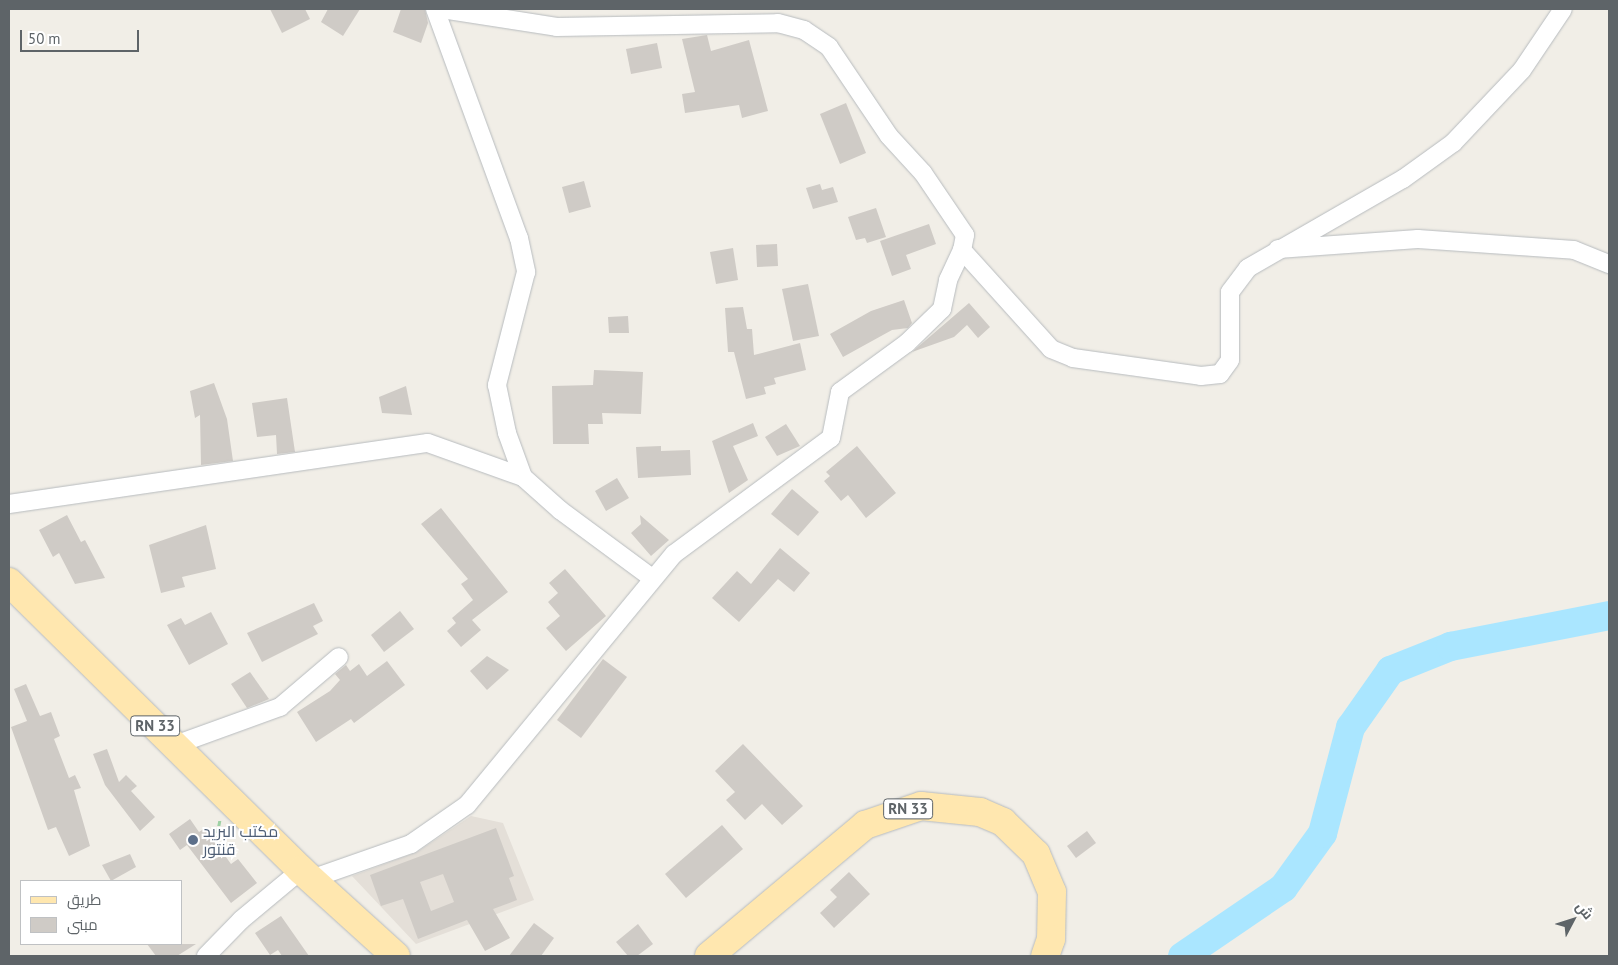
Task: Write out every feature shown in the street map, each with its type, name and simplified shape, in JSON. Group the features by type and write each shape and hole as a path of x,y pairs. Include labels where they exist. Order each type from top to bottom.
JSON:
{"main road":[{"name":"RN 33","path":"9,582 306,875 396,956"},
{"name":"RN 33","path":"709,956 865,825 921,806 980,812 1002,822 1036,854 1052,892 1051,939 1045,956"}],"street":[{"path":"435,9 519,238 526,272 497,385 507,433 523,476"},
{"path":"206,956 236,924 306,875 411,844 467,805 652,578 674,554 831,438 840,392 907,343 942,309 948,280 962,250 964,235 923,173 889,136 829,48 804,30 778,23 557,27 442,9"},
{"path":"962,250 1051,349 1073,358 1201,376 1220,374 1230,360 1230,292 1248,268 1276,249 1402,179 1453,143 1522,70 1563,9"},
{"path":"1276,249 1418,240 1574,250 1609,264"},
{"path":"9,504 428,443 523,476 560,510 652,578"},
{"path":"175,744 280,707 339,657"}],"shaded area":[{"path":"471,816 503,823 534,900 416,944 352,876 417,852"}],"building":[{"path":"270,9 305,9 310,19 282,33"},
{"path":"328,9 360,9 343,36 321,22"},
{"path":"401,9 425,9 428,23 421,43 393,32"},
{"path":"707,35 711,51 749,40 768,111 742,118 739,105 685,113 682,94 695,92 682,39"},
{"path":"657,43 662,68 631,74 626,49"},
{"path":"846,103 866,153 840,164 820,114"},
{"path":"584,181 591,207 569,213 562,187"},
{"path":"820,184 822,190 833,187 838,202 813,209 806,188"},
{"path":"876,208 886,237 867,243 865,238 856,240 848,217"},
{"path":"929,224 936,244 906,255 911,269 892,276 880,241"},
{"path":"777,244 778,266 757,267 756,245"},
{"path":"733,248 738,280 716,284 710,252"},
{"path":"808,284 819,336 793,341 782,289"},
{"path":"904,300 912,323 908,328 892,330 843,357 830,334 871,311"},
{"path":"969,303 990,327 978,338 967,325 954,337 912,352"},
{"path":"743,307 747,329 752,329 754,355 800,343 806,370 774,378 776,384 764,387 766,394 746,399 734,352 728,352 725,308"},
{"path":"628,316 629,333 609,333 608,317"},
{"path":"594,370 643,372 641,414 602,413 603,424 588,424 589,444 553,444 552,386 593,385"},
{"path":"214,383 227,419 233,461 201,465 200,415 195,418 190,391"},
{"path":"406,386 412,415 382,413 379,397"},
{"path":"287,398 295,452 277,454 276,435 257,437 252,403"},
{"path":"753,423 758,436 733,446 748,480 729,493 712,441"},
{"path":"786,424 800,446 777,456 765,437"},
{"path":"661,446 661,451 690,450 691,475 638,478 636,447"},
{"path":"857,446 896,493 866,518 848,495 841,501 824,481 830,476 826,472"},
{"path":"617,478 629,498 606,511 595,491"},
{"path":"792,489 819,512 798,536 771,514"},
{"path":"441,508 508,592 472,620 481,630 461,647 447,631 456,623 452,618 473,600 461,584 468,579 421,524"},
{"path":"67,515 81,542 85,540 105,578 75,584 59,553 53,557 39,530"},
{"path":"640,515 669,540 651,556 631,533 641,524"},
{"path":"206,525 216,569 182,577 185,587 161,593 149,545"},
{"path":"780,548 810,573 794,592 778,579 739,622 712,598 737,571 751,584"},
{"path":"565,569 606,616 566,651 546,628 560,616 548,602 558,593 549,583"},
{"path":"314,603 323,621 313,626 318,634 262,662 247,633"},
{"path":"400,611 414,629 384,652 371,635"},
{"path":"211,612 228,644 189,665 167,625 181,618 185,625"},
{"path":"487,656 509,670 487,690 470,671"},
{"path":"603,659 627,677 581,738 557,720"},
{"path":"387,661 405,685 354,723 351,719 316,742 297,712 330,691 340,680 335,674 346,665 350,671 359,664 367,676"},
{"path":"250,672 269,699 247,708 231,684"},
{"path":"26,684 40,716 51,712 60,736 54,739 69,778 75,775 81,788 74,790 90,846 69,856 56,827 48,830 11,727 27,721 14,689"},
{"path":"743,744 803,806 782,825 762,804 745,820 726,800 735,792 715,771"},
{"path":"107,749 119,782 126,775 137,786 131,791 155,817 140,831 105,785 93,754"},
{"path":"190,819 199,832 205,828 231,864 238,859 257,883 231,903 187,845 180,850 169,834"},
{"path":"722,825 743,849 686,898 665,874"},
{"path":"496,828 514,876 509,878 517,900 493,909 510,938 485,951 467,920 418,939 403,899 381,906 370,875","holes":["443,874 454,902 431,911 420,882"]},
{"path":"1087,831 1096,843 1076,858 1067,846"},
{"path":"130,854 136,867 110,880 102,865"},
{"path":"849,872 870,894 834,928 820,913 837,897 830,890"},
{"path":"281,916 309,956 282,956 278,950 270,955 255,933"},
{"path":"534,923 554,938 541,956 509,956"},
{"path":"638,924 653,944 637,956 628,956 616,942"},
{"path":"196,944 177,956 156,956 148,945"}],"waterway":[{"path":"1182,956 1283,887 1322,833 1350,727 1390,670 1450,646 1609,615"}],"place":[{"name":"مكتب البريد قنتور","path":"193,840"}]}
